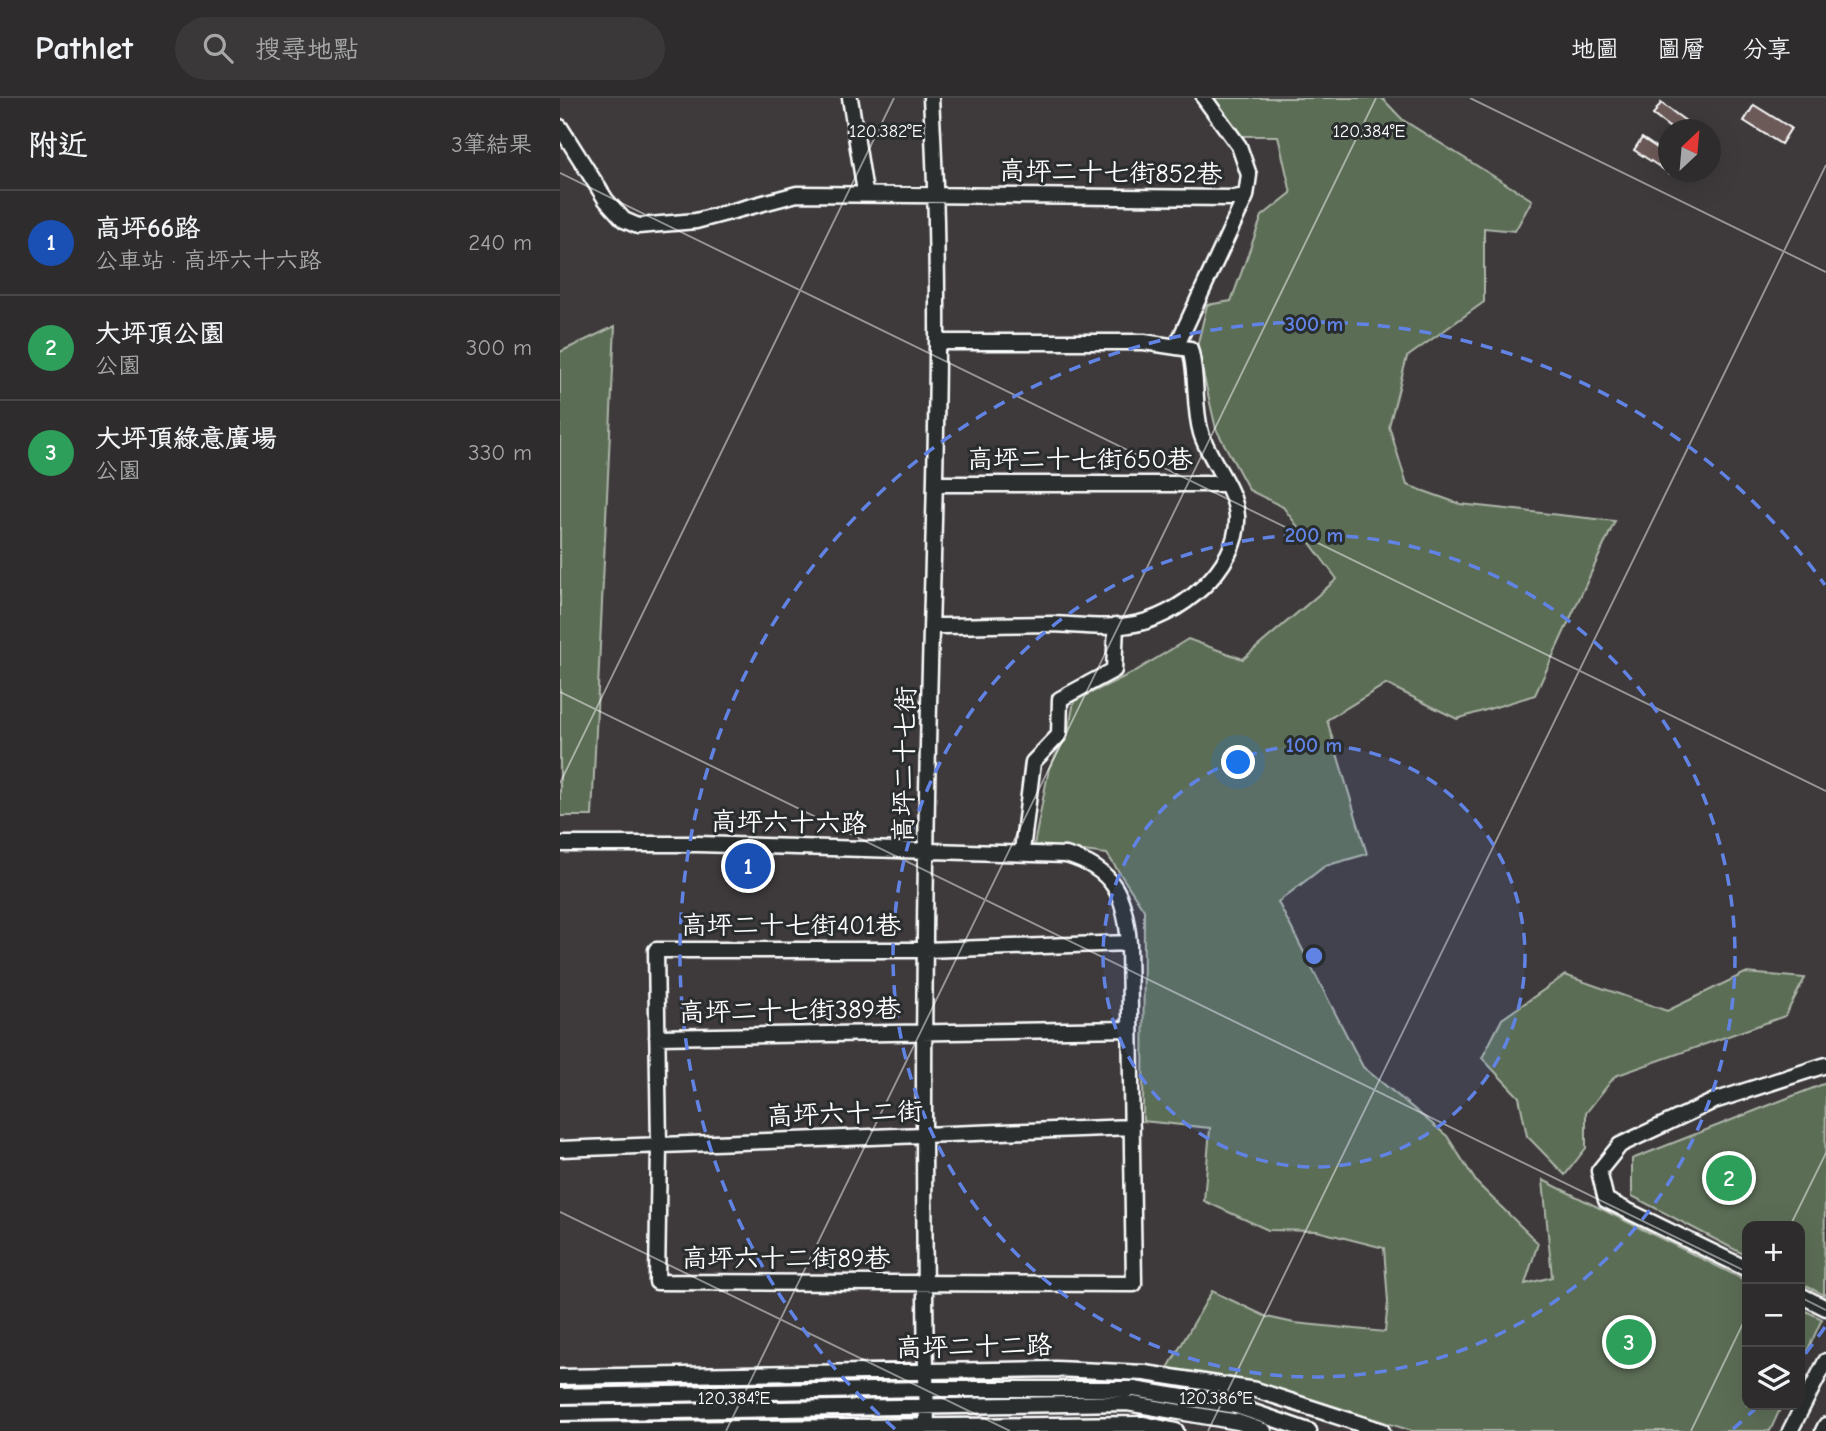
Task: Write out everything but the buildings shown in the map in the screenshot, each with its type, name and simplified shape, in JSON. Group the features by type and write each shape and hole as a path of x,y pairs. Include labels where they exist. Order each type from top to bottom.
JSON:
{"street":[{"path":"850,98 865,192"},
{"name":"高坪二十七街","path":"927,1428 924,1032 926,849 939,342 937,195 931,98"},
{"path":"1204,98 1239,146 1249,175 1245,196"},
{"name":"高坪二十七街852巷","path":"560,127 606,200 624,219 638,226 696,221 797,194 865,192 1221,198 1245,196 1177,345"},
{"path":"939,342 1144,342 1177,345"},
{"name":"高坪二十七街650巷","path":"1116,625 1130,625 1171,609 1206,586 1229,556 1237,516 1202,435 1194,400 1194,361 1190,349 1177,345"},
{"name":"高坪二十七街650巷","path":"935,484 1225,484"},
{"path":"931,626 1116,625 1117,659 1114,670 1060,699 1059,735 1035,757 1022,851"},
{"name":"高坪六十六路","path":"560,845 1022,851 1066,855 1096,866 1110,879 1122,899 1129,943 1134,1284 926,1284"},
{"name":"高坪二十七街401巷","path":"657,1037 656,950 926,950 1129,943"},
{"name":"高坪二十七街389巷","path":"657,1037 1130,1029"},
{"path":"657,1037 659,1145"},
{"path":"1742,1267 1606,1200 1600,1171 1620,1145 1714,1101 1826,1065"},
{"name":"高坪六十二街","path":"560,1149 1132,1127"},
{"name":"高坪六十二街89巷","path":"659,1145 657,1282 926,1284"},
{"path":"1805,1298 1826,1308"},
{"path":"1790,1431 1826,1361"},
{"name":"高坪二十二路","path":"560,1377 1056,1369 1145,1373 1256,1390 1382,1431"},
{"name":"高坪二十二路","path":"560,1396 926,1389 1134,1389 1236,1406 1309,1431"},
{"path":"560,1413 1126,1403 1238,1422 1264,1431"},
{"path":"560,1430 1144,1424 1176,1431"},
{"path":"1823,1431 1826,1425"}],"green space":[{"path":"1213,98 1382,98 1403,120 1532,200 1515,231 1484,228 1484,302 1407,357 1389,426 1407,485 1460,504 1615,521 1535,695 1457,719 1386,684 1327,720 1367,854 1325,866 1278,902 1363,1067 1447,1136 1477,1183 1538,1243 1525,1284 1552,1277 1543,1180 1742,1279 1742,1410 1780,1410 1770,1431 1412,1431 1277,1388 1168,1368 1212,1291 1267,1317 1294,1323 1385,1332 1388,1302 1384,1248 1317,1231 1268,1230 1204,1201 1210,1128 1143,1121 1144,910 1107,854 1034,845 1049,768 1068,733 1074,701 1134,672 1188,639 1243,659 1337,579 1283,507 1249,490 1216,429 1197,347 1207,305 1231,301 1262,216 1291,193 1278,136 1242,136"},
{"path":"615,326 592,816 560,816 560,352"},
{"path":"1745,973 1805,978 1785,1016 1615,1076 1586,1113 1586,1148 1565,1175 1527,1136 1519,1097 1482,1058 1502,1019 1565,975 1667,1011"},
{"path":"1826,1083 1824,1295 1805,1286 1805,1221 1742,1221 1742,1253 1632,1196 1632,1159"},
{"path":"1805,1310 1822,1319 1805,1356"}],"place":[{"name":"高坪66路","path":"748,866"},
{"name":"大坪頂公園","path":"1729,1178"},
{"name":"大坪頂綠意廣場","path":"1629,1342"}]}
